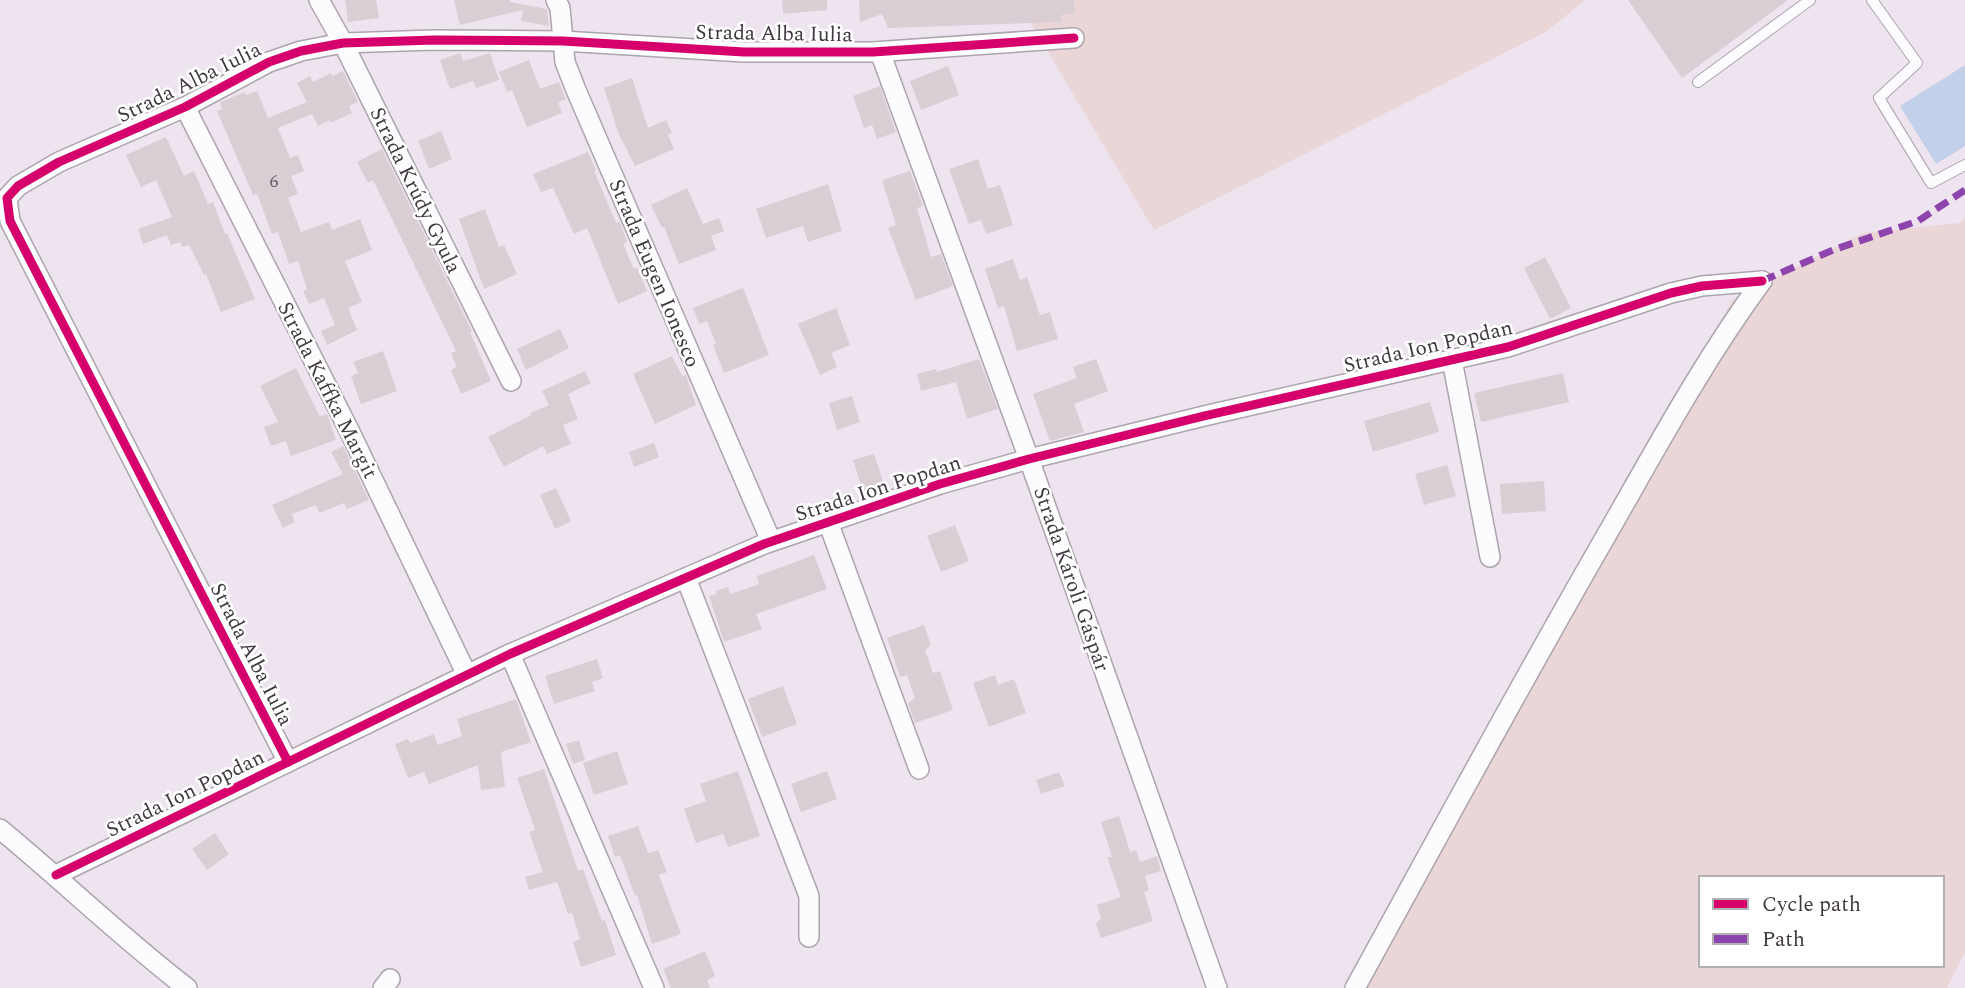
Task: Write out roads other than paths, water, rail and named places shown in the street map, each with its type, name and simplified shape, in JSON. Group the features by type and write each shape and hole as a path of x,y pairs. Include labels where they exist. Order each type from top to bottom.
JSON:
{"street":[{"name":"Strada Krúdy Gyula","path":"319,0 511,381"},
{"name":"Strada Eugen Ionesco","path":"556,0 560,8 565,62 576,90 771,541"},
{"name":"Strada Alba Iulia","path":"288,762 10,220 7,198 18,186 59,162 185,107 269,62 301,51 343,44 434,40 563,41 744,52 880,52 1074,38"},
{"name":"Strada Károli Gáspár","path":"880,52 1030,459 1217,988"},
{"name":"Strada Kaffka Margit","path":"185,107 349,430 467,675"},
{"name":"Strada Ion Popdan","path":"56,875 510,654 771,541 940,484 1030,459 1508,347 1671,293 1702,286 1762,281 1728,327 1688,393 1539,651 1355,988"},
{"path":"1452,360 1490,557"},
{"path":"828,522 919,769"},
{"path":"686,578 809,896 809,937"},
{"path":"510,654 654,988"},
{"path":"0,829 56,875 149,959 187,988"}],"lane":[{"path":"1698,82 1810,0"},
{"path":"1872,0 1917,63 1879,98 1931,183 1965,164"}],"water":[{"path":"1965,65 1965,146 1936,164 1900,106"}]}
